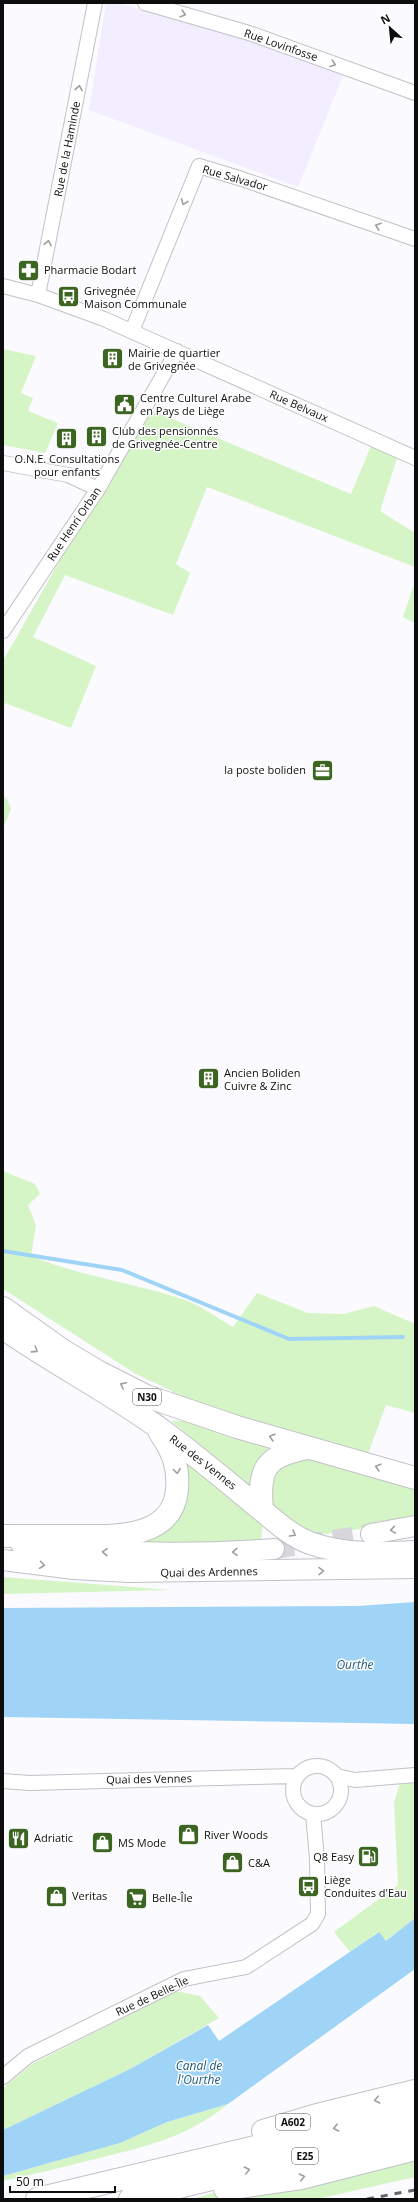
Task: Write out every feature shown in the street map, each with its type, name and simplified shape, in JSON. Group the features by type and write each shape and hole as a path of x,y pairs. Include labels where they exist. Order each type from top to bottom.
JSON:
{"main road":[{"name":"N30","path":"3,1308 68,1354 97,1371 146,1396 206,1418 415,1478"},
{"name":"Rue des Vennes","path":"3,1328 31,1348 154,1424 262,1510 281,1527 309,1543 335,1550 370,1543 415,1552"},
{"path":"3,1536 123,1536 144,1531 157,1523 167,1515 172,1507 177,1494 178,1479 172,1452 154,1424"},
{"path":"262,1510 260,1488 264,1471 270,1462 278,1456 291,1451 309,1448"},
{"path":"370,1543 415,1526"},
{"name":"Quai des Ardennes","path":"3,1542 79,1551 160,1554 274,1549"},
{"path":"370,1543 415,1546"},
{"name":"Quai des Ardennes","path":"3,1560 74,1569 128,1572 415,1568"},
{"name":"A602","path":"175,2166 236,2139 317,2115 415,2091"},
{"name":"E25","path":"37,2199 415,2109"},
{"name":"E25","path":"130,2199 415,2129"},
{"path":"195,2183 214,2190 301,2178 415,2149"}],"street":[{"name":"Rue de la Haminde","path":"38,295 95,3"},
{"name":"Rue Lovinfosse","path":"145,3 249,34 415,93"},
{"name":"Rue Salvador","path":"132,331 199,166 242,179 415,239"},
{"name":"Rue Belvaux","path":"3,286 38,295 104,319 415,458"},
{"name":"Rue Henri Orban","path":"3,631 98,489 176,352"},
{"path":"3,463 68,475 98,489"},
{"path":"337,1776 341,1792 339,1800 328,1811 313,1814 302,1809 294,1800 292,1792 296,1776 302,1770 317,1765 328,1768 337,1776 355,1780 415,1775"},
{"name":"Quai des Vennes","path":"3,1781 29,1783 296,1776"},
{"name":"Rue de Belle-Île","path":"3,2077 28,2056 184,1979 246,1967 312,1924 318,1914 317,1859 313,1814"}],"shaded area":[{"path":"106,3 118,3 227,33 344,73 298,187 89,110"}],"green space":[{"path":"3,349 36,356 21,393 33,398 28,411 58,423 45,453 3,445"},
{"path":"146,408 351,494 373,441 399,452 380,511 415,533 415,567 207,487 176,564 190,573 173,615 65,575 33,637 96,666 71,728 5,703 3,711 3,661"},
{"path":"415,582 415,623 403,617"},
{"path":"3,796 7,799 11,809 3,828"},
{"path":"3,1171 35,1184 40,1194 28,1205 36,1225 31,1256 89,1275 149,1289 188,1301 233,1327 257,1293 308,1313 343,1314 374,1306 415,1324 415,1413 386,1405 362,1470 415,1486 415,1521 312,1536 264,1509 261,1543 118,1545 148,1536 186,1468 186,1455 192,1438 171,1421 187,1421 172,1391 136,1374 3,1289"},
{"path":"3,1577 171,1590 3,1594"},
{"path":"415,1777 415,1918 386,1941 378,1932 350,1952 334,1932 398,1885 394,1803 401,1779"},
{"path":"176,1991 200,1996 219,2018 130,2069 3,2130 3,2088 32,2064"},
{"path":"228,2104 213,2115 182,2133 149,2145 3,2181 3,2176 120,2143 167,2122"},
{"path":"415,2158 415,2177 317,2199 192,2199 213,2193 316,2180"}],"water":[{"name":"Ourthe","path":"415,1602 415,1724 3,1717 3,1608 358,1606"},
{"name":"Canal de l'Ourthe","path":"415,1918 415,1969 228,2104 167,2122 120,2143 3,2176 3,2130 130,2069 208,2025 219,2041 379,1932 386,1941"}],"waterway":[{"path":"3,1251 122,1270 289,1339 403,1337"}],"tunnel":[{"path":"274,1549 371,1534"}],"railway":[{"path":"367,2199 415,2190"}],"place":[{"name":"Pharmacie Bodart","path":"28,270"},
{"name":"Grivegnée Maison Communale","path":"68,297"},
{"name":"Mairie de quartier de Grivegnée","path":"112,359"},
{"name":"Centre Culturel Arabe en Pays de Liège","path":"125,404"},
{"name":"Club des pensionnés de Grivegnée-Centre","path":"96,437"},
{"name":"O.N.E. Consultations pour enfants","path":"67,439"},
{"name":"la poste boliden","path":"322,770"},
{"name":"Ancien Boliden Cuivre & Zinc","path":"209,1079"},
{"name":"River Woods","path":"188,1835"},
{"name":"Adriatic","path":"19,1838"},
{"name":"MS Mode","path":"103,1843"},
{"name":"Q8 Easy","path":"369,1857"},
{"name":"C&A","path":"233,1863"},
{"name":"Liège Conduites d'Eau","path":"309,1886"},
{"name":"Veritas","path":"56,1896"},
{"name":"Belle-Île","path":"137,1898"}]}
